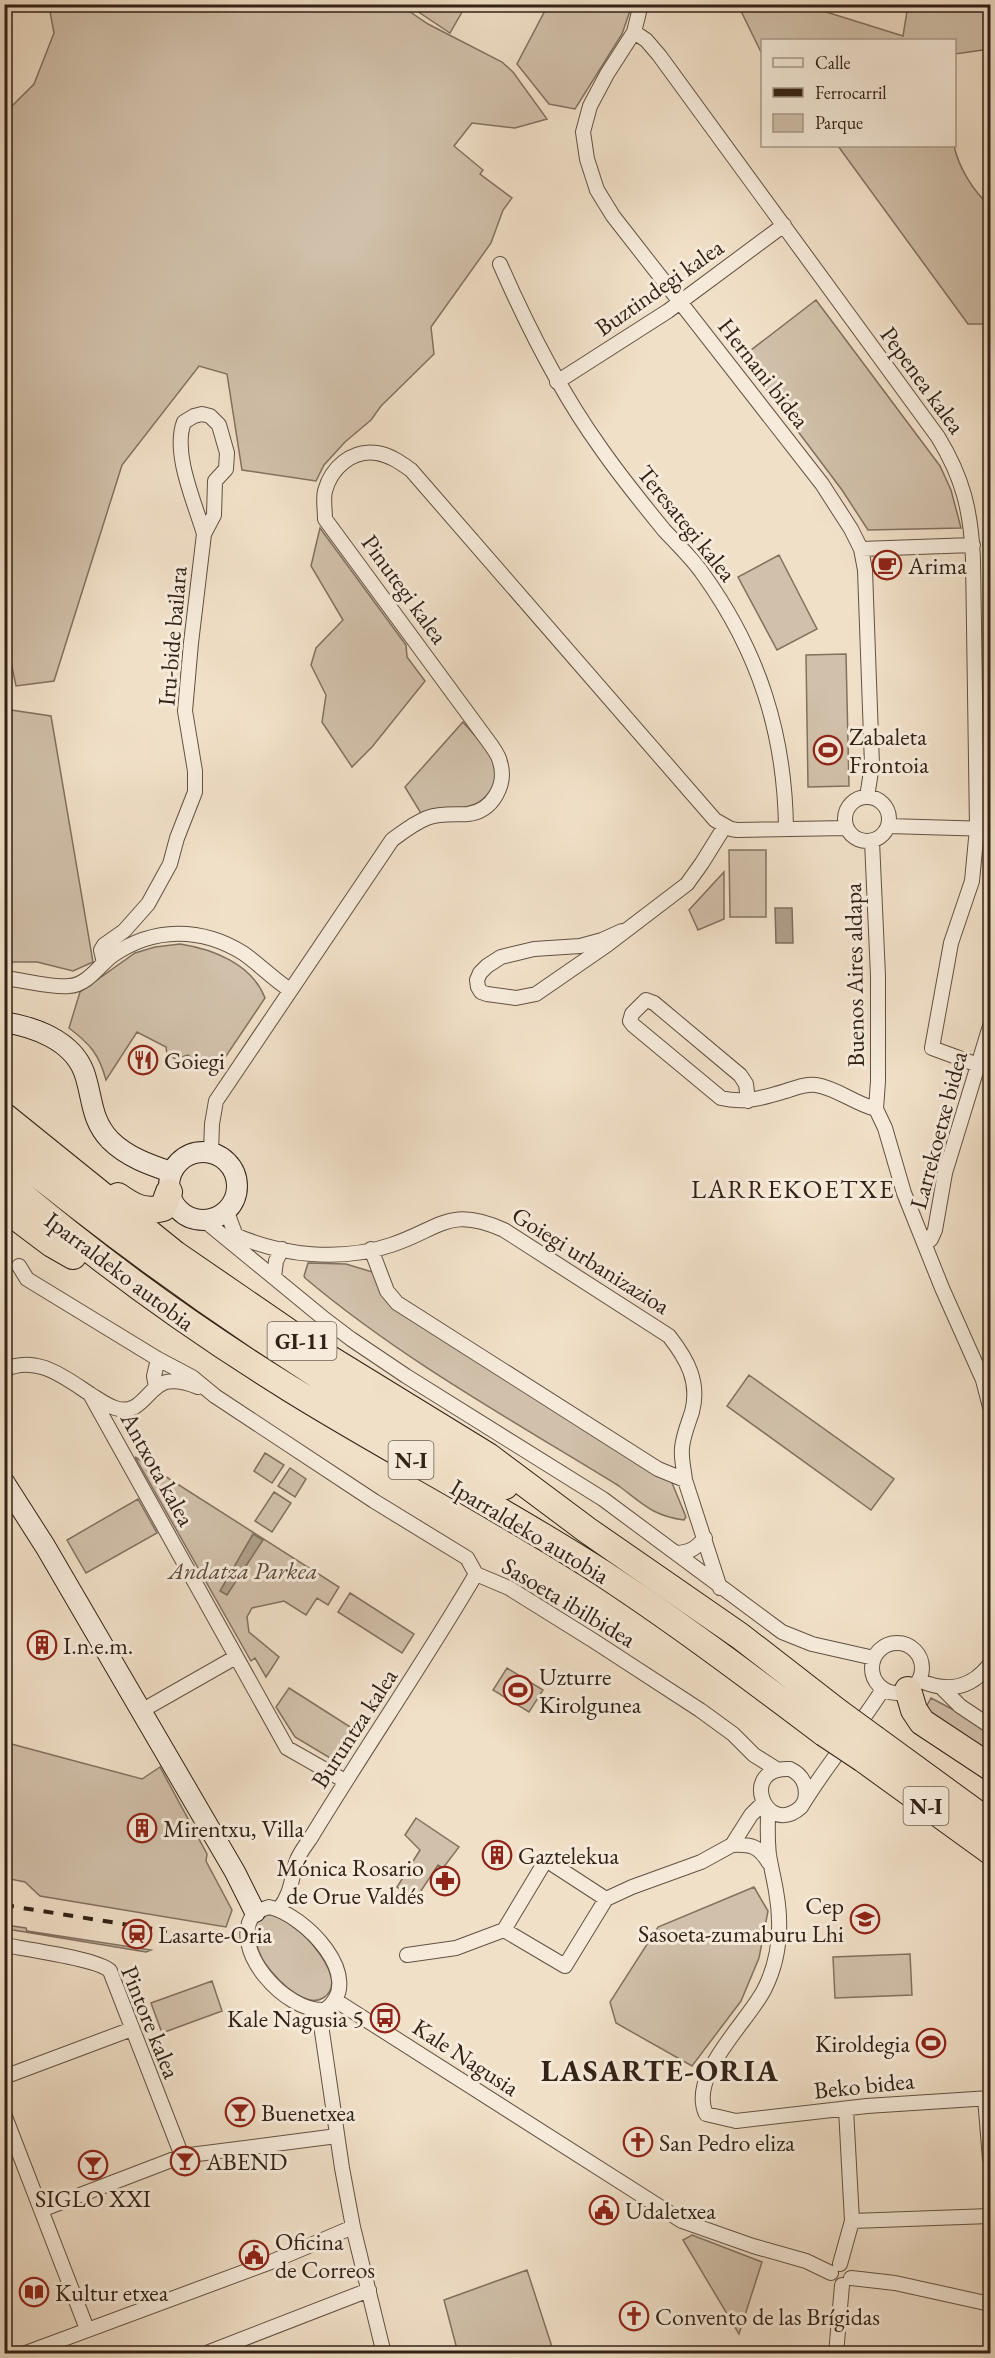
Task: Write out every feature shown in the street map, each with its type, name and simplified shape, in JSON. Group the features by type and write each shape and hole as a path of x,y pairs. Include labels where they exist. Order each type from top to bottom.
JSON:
{"highway":[{"name":"GI-11","path":"4,1116 174,1254 309,1346 488,1456 587,1530"},
{"path":"29,1134 51,1143 132,1207 152,1211 163,1208 170,1182"},
{"name":"N-I","path":"4,1147 136,1251 235,1322 308,1370 464,1462 587,1530"},
{"name":"Iparraldeko autobia","path":"4,1180 120,1274 221,1345 290,1389 602,1573 723,1656 824,1733 869,1749 990,1823"},
{"path":"4,1196 96,1268"},
{"path":"4,1208 52,1244 96,1268 221,1345"},
{"name":"Iparraldeko autobia","path":"587,1530 730,1629 838,1712 869,1749 990,1851"},
{"path":"904,1686 922,1722 990,1767"}],"street":[{"name":"Hernani bidea","path":"641,4 634,32 590,106 583,132 587,159 597,190 613,216 822,484 861,549 867,594 872,765 867,797"},
{"name":"Pepenea kalea","path":"634,32 646,40 659,54 938,437 950,458 967,501 973,545 984,829 972,880 951,943 932,1048 978,1065"},
{"name":"Buztindegi kalea","path":"557,382 681,302 784,225"},
{"name":"Teresategi kalea","path":"500,264 557,382 620,475 702,572 730,614 751,655 766,696 777,744 782,771 786,829"},
{"name":"Iru-bide bailara","path":"104,963 101,950 104,945 124,931 148,904 170,864 177,838 195,792 195,771 185,711 191,643 204,534 214,515 215,481 226,469 227,453 219,425 210,416 202,414 184,422 181,440 184,468 204,534"},
{"name":"Pinutegi kalea","path":"212,1152 212,1124 216,1101 392,840 408,827 429,817 452,813 470,814 486,807 494,799 502,783 500,760 485,736 325,519 324,494 330,476 341,464 360,453 377,453 396,459 411,470 713,817 725,826"},
{"path":"861,549 973,545"},
{"path":"867,797 880,801 885,806 889,819 888,826 879,838 872,841 857,839 847,828 845,816 855,801 867,797"},
{"path":"622,931 602,940 558,949 534,949 501,957 487,966 480,974 477,980 478,987 481,992 487,994 516,998 536,994 598,952 622,931 687,884 725,826 737,830 847,828"},
{"path":"888,826 984,829"},
{"name":"Buenos Aires aldapa","path":"872,841 878,976 876,1109 885,1128 904,1193 983,1380 990,1407"},
{"name":"Iru-bide bailara","path":"4,978 68,987 79,984 112,956 145,938 168,933 189,933 209,936 245,954 290,990"},
{"path":"558,949 566,960 566,972"},
{"path":"646,1000 654,1003 740,1075 746,1084 748,1101 721,1098 709,1090 633,1025 630,1021 632,1014 646,1000"},
{"path":"4,1022 28,1027 52,1037 70,1052 84,1070 93,1114 110,1139 129,1155 170,1182"},
{"name":"Larrekoetxe bidea","path":"925,1244 931,1239 935,1230 945,1173 990,1026"},
{"name":"Buenos Aires aldapa","path":"748,1101 805,1085 817,1085 863,1106 876,1109"},
{"path":"212,1152 229,1163 238,1183 237,1193 226,1212 205,1221 195,1220 178,1210 170,1182 176,1164 192,1153 212,1152"},
{"path":"226,1212 233,1234 243,1249 274,1277"},
{"name":"Goiegi urbanizazioa","path":"233,1234 255,1244 332,1255 391,1245 436,1224 456,1218 485,1221 504,1230 669,1336 684,1355 691,1371 694,1404 682,1447 685,1480 720,1588"},
{"path":"205,1221 351,1339 406,1376 571,1478 677,1553 720,1588 782,1632 812,1644 874,1658"},
{"path":"274,1277 276,1261 282,1249"},
{"path":"371,1249 387,1291 397,1303 658,1469 685,1480"},
{"name":"Sasoeta ibilbidea","path":"19,1266 27,1279 158,1359 192,1377 210,1393 374,1501 467,1558 476,1574 510,1588 621,1659 719,1724 744,1744 753,1755 778,1770"},
{"path":"90,1394 117,1409 130,1408 148,1397 156,1387 154,1376 158,1359"},
{"name":"Antxota kalea","path":"4,1370 26,1364 40,1365 90,1394 287,1748 345,1781"},
{"name":"Sasoeta ibilbidea","path":"156,1387 166,1382 185,1382 210,1393"},
{"path":"4,1482 45,1546 141,1710 235,1872 255,1912"},
{"path":"677,1553 695,1549 705,1538"},
{"name":"Buruntza kalea","path":"279,1910 287,1900 292,1887 296,1861 345,1781 424,1662 476,1574"},
{"path":"768,1837 783,1815 797,1811 827,1767 866,1717 904,1686 922,1671 920,1658 908,1646 888,1646 874,1658 875,1679 904,1686 955,1688 966,1683 990,1664"},
{"path":"141,1710 236,1657"},
{"path":"943,1689 960,1706 990,1726"},
{"path":"753,1755 766,1806 772,1868"},
{"path":"795,1772 812,1773 827,1767"},
{"path":"761,1787 767,1776 778,1770 790,1769 806,1784 805,1800"},
{"path":"766,1806 783,1815"},
{"path":"732,1845 751,1815 766,1806"},
{"path":"504,1930 565,1966 606,1899 701,1862 732,1845 745,1844 758,1848 772,1868"},
{"path":"407,1955 456,1948 504,1930 546,1860 606,1899"},
{"name":"Beko bidea","path":"772,1868 780,1925 774,1964 765,1988 751,2012 712,2067 702,2096 702,2106 706,2114 736,2121 846,2109 988,2098"},
{"path":"269,1907 279,1910 302,1924 330,1955 338,1982 335,2000 325,2010 319,2011 288,1998 262,1972 255,1961 247,1937 247,1927 255,1912 269,1907"},
{"name":"Pintore kalea","path":"4,1945 106,1966 110,1971 182,2156"},
{"name":"Kale Nagusia","path":"335,2000 682,2221 753,2247 835,2269"},
{"path":"319,2011 353,2227 384,2354"},
{"path":"4,2077 132,2030"},
{"path":"988,2098 990,2159"},
{"path":"846,2109 852,2221 833,2280 895,2283 990,2304"},
{"path":"4,2114 87,2329"},
{"path":"41,2210 182,2156 337,2136"},
{"path":"852,2221 990,2216"},
{"path":"23,2354 271,2262 353,2227"},
{"path":"837,2354 846,2281"},
{"path":"204,2354 369,2290"}],"green space":[{"path":"400,5 428,24 502,62 513,72 547,119 515,128 472,123 454,146 483,170 480,174 512,198 503,210 491,243 431,327 434,354 381,406 371,420 345,442 324,465 316,481 242,470 227,374 199,366 122,465 54,681 16,686 4,629 4,222 8,218 4,217 5,113 34,84 54,33 49,6"},
{"path":"408,5 466,5 450,33"},
{"path":"548,5 632,5 622,34 575,109 549,104 517,64"},
{"path":"738,5 804,5 903,36 908,5 990,5 990,49 956,54 956,39 761,39 761,52"},
{"path":"839,147 954,147 959,163 968,179 990,206 990,324 968,324"},
{"path":"816,300 940,466 951,490 961,528 868,530 842,490 742,357"},
{"path":"320,528 406,645 407,657 425,681 372,747 352,767 322,722 326,695 311,665 316,648 343,620 311,566"},
{"path":"779,555 817,629 777,650 738,577"},
{"path":"846,654 849,786 808,787 806,655"},
{"path":"11,710 51,716 93,962 73,971 37,962 5,962 4,750"},
{"path":"463,722 489,753 493,762 496,771 491,790 476,804 422,815 405,787"},
{"path":"729,850 766,850 766,917 730,917"},
{"path":"724,872 724,919 698,930 689,910"},
{"path":"180,944 218,954 230,960 251,976 265,998 214,1074 188,1055 175,1059 167,1054 166,1047 137,1032 106,1080 93,1050 69,1028 80,992 135,953 155,947"},
{"path":"308,1263 346,1264 379,1274 384,1292 670,1478 686,1517 684,1520 664,1516 649,1508 619,1486 418,1362 305,1278"},
{"path":"749,1375 894,1479 871,1510 727,1406"},
{"path":"265,1453 284,1465 272,1483 254,1471"},
{"name":"Andatza Parkea","path":"135,1457 339,1587 328,1605 317,1598 306,1615 284,1601 252,1608 247,1617 249,1632 279,1657 266,1677 255,1658 251,1661"},
{"path":"290,1468 306,1479 295,1497 278,1486"},
{"path":"274,1492 291,1503 272,1532 255,1521"},
{"path":"138,1499 157,1533 86,1573 67,1540"},
{"path":"350,1593 414,1634 402,1653 338,1612"},
{"name":"Uzturre Kirolgunea","path":"507,1668 543,1690 529,1712 493,1690"},
{"path":"289,1688 355,1730 335,1761 295,1737 276,1707"},
{"path":"931,1698 990,1729 990,1760 925,1709"},
{"path":"4,1742 142,1779 160,1767 207,1854 206,1861 232,1910 226,1927 40,1896 25,1882 5,1878"},
{"path":"416,1818 459,1847 443,1868 438,1865 415,1900 397,1887 420,1850 405,1835"},
{"path":"754,1887 768,1911 759,1958 741,2001 692,2066 616,2023 610,2002 658,1927"},
{"path":"266,1914 282,1917 292,1924 321,1955 332,1980 330,1990 323,1998 306,1999 297,1995 266,1965 257,1945 254,1923"},
{"path":"5,1925 26,1928 27,1931 151,1950 146,1952 13,1930 5,1928"},
{"path":"910,1954 912,1995 835,1998 833,1957"},
{"path":"212,1981 222,2011 162,2033 151,2003"},
{"path":"692,2235 762,2262 739,2334 683,2240"},
{"path":"527,2270 554,2353 458,2353 444,2300"}],"shaded area":[{"path":"775,908 792,908 793,943 776,943"},
{"path":"253,1534 263,1540 227,1595 220,1591"}],"railway":[{"path":"4,1905 167,1931"}],"place":[{"name":"Arima","path":"887,565"},
{"name":"Zabaleta Frontoia","path":"828,750"},
{"name":"Goiegi","path":"143,1060"},
{"name":"I.n.e.m.","path":"42,1645"},
{"name":"Uzturre Kirolgunea","path":"518,1690"},
{"name":"Mirentxu, Villa","path":"142,1828"},
{"name":"Gaztelekua","path":"497,1855"},
{"name":"Mónica Rosario de Orue Valdés","path":"445,1881"},
{"name":"Cep Sasoeta-zumaburu Lhi","path":"865,1919"},
{"name":"Lasarte-Oria","path":"137,1934"},
{"name":"Kale Nagusia 5","path":"385,2018"},
{"name":"Kiroldegia","path":"931,2043"},
{"name":"Buenetxea","path":"240,2112"},
{"name":"San Pedro eliza","path":"638,2142"},
{"name":"ABEND","path":"185,2161"},
{"name":"SIGLO XXI","path":"93,2165"},
{"name":"Udaletxea","path":"604,2210"},
{"name":"Oficina de Correos","path":"254,2255"},
{"name":"Kultur etxea","path":"34,2292"},
{"name":"Convento de las Brígidas","path":"634,2316"}],"district":[{"name":"LARREKOETXE","path":"793,1189"},
{"name":"LASARTE-ORIA","path":"660,2070"}]}
